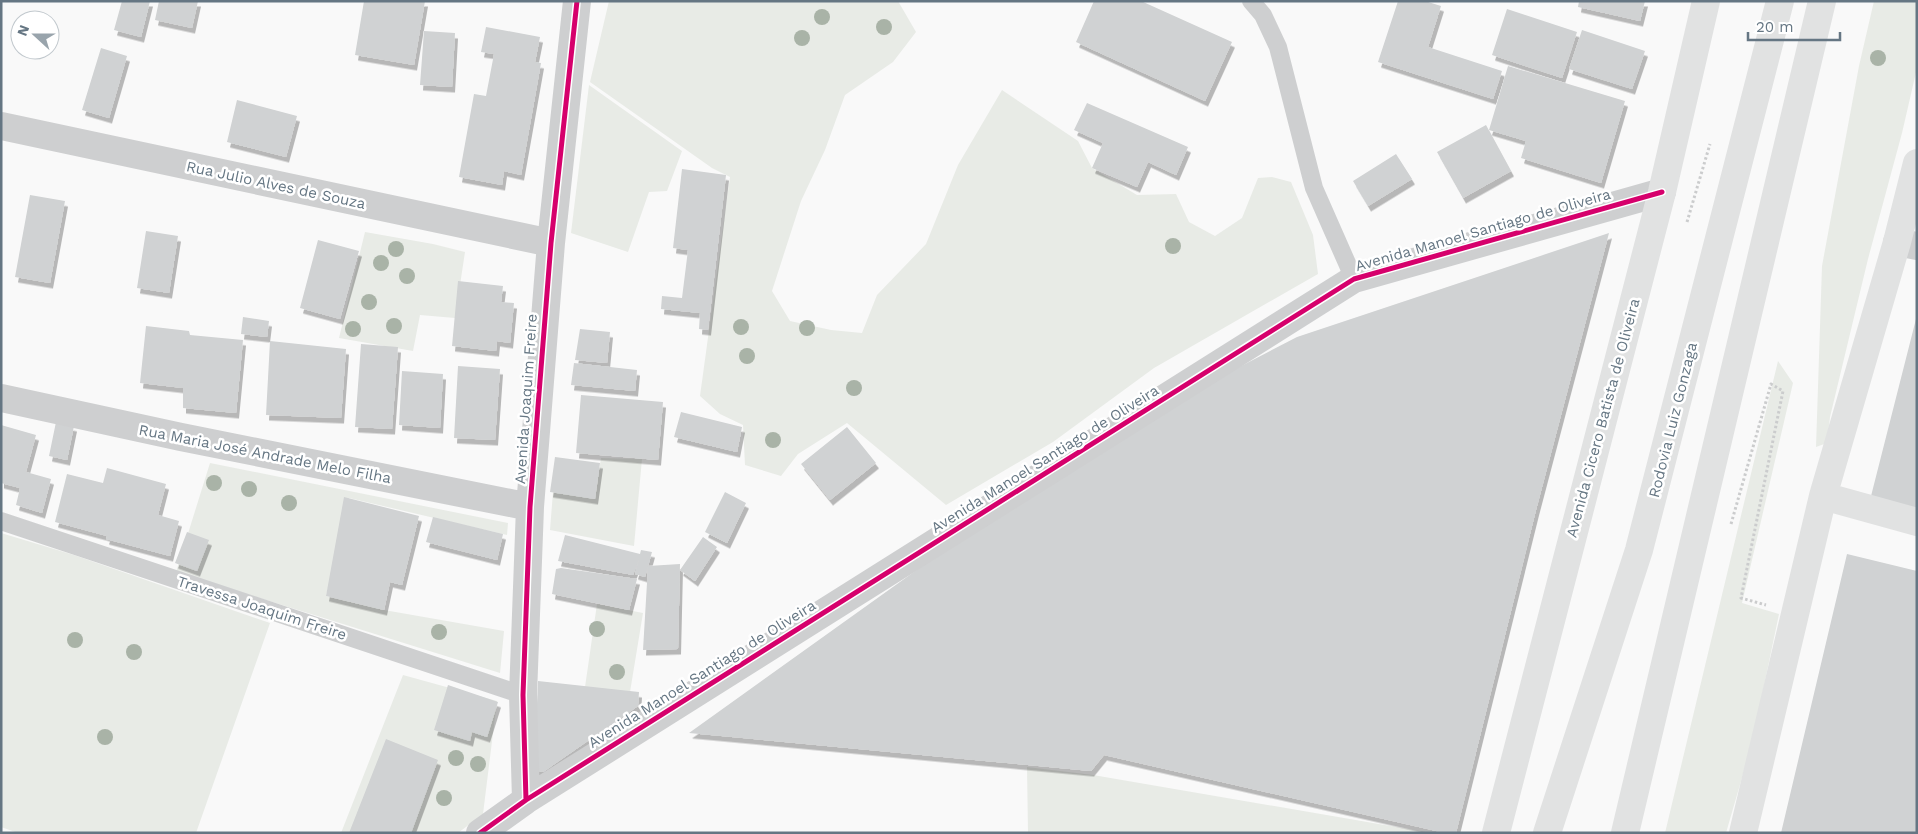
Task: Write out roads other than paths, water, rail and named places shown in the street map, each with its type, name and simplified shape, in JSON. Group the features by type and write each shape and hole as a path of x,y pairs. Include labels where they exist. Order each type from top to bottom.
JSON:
{"main road":[{"name":"Avenida Cicero Batista de Oliveira","path":"1496,833 1662,192 1706,1"},
{"name":"Rodovia Luiz Gonzaga","path":"1547,833 1639,550 1780,1"},
{"path":"1626,833 1822,1"},
{"path":"1743,833 1823,496 1907,244 1917,162"},
{"path":"1823,496 1917,522"}],"street":[{"name":"Avenida Joaquim Freire","path":"526,800 523,695 530,507 551,243 576,1"},
{"name":"Rua Julio Alves de Souza","path":"1,126 551,243"},
{"name":"Avenida Manoel Santiago de Oliveira","path":"480,833 526,800 1354,279 1662,192"},
{"name":"Rua Maria José Andrade Melo Filha","path":"1,398 190,439 530,507"}],"lane":[{"path":"1251,1 1263,15 1278,47 1314,188 1354,279"},
{"name":"Travessa Joaquim Freire","path":"1,521 523,695"}]}
